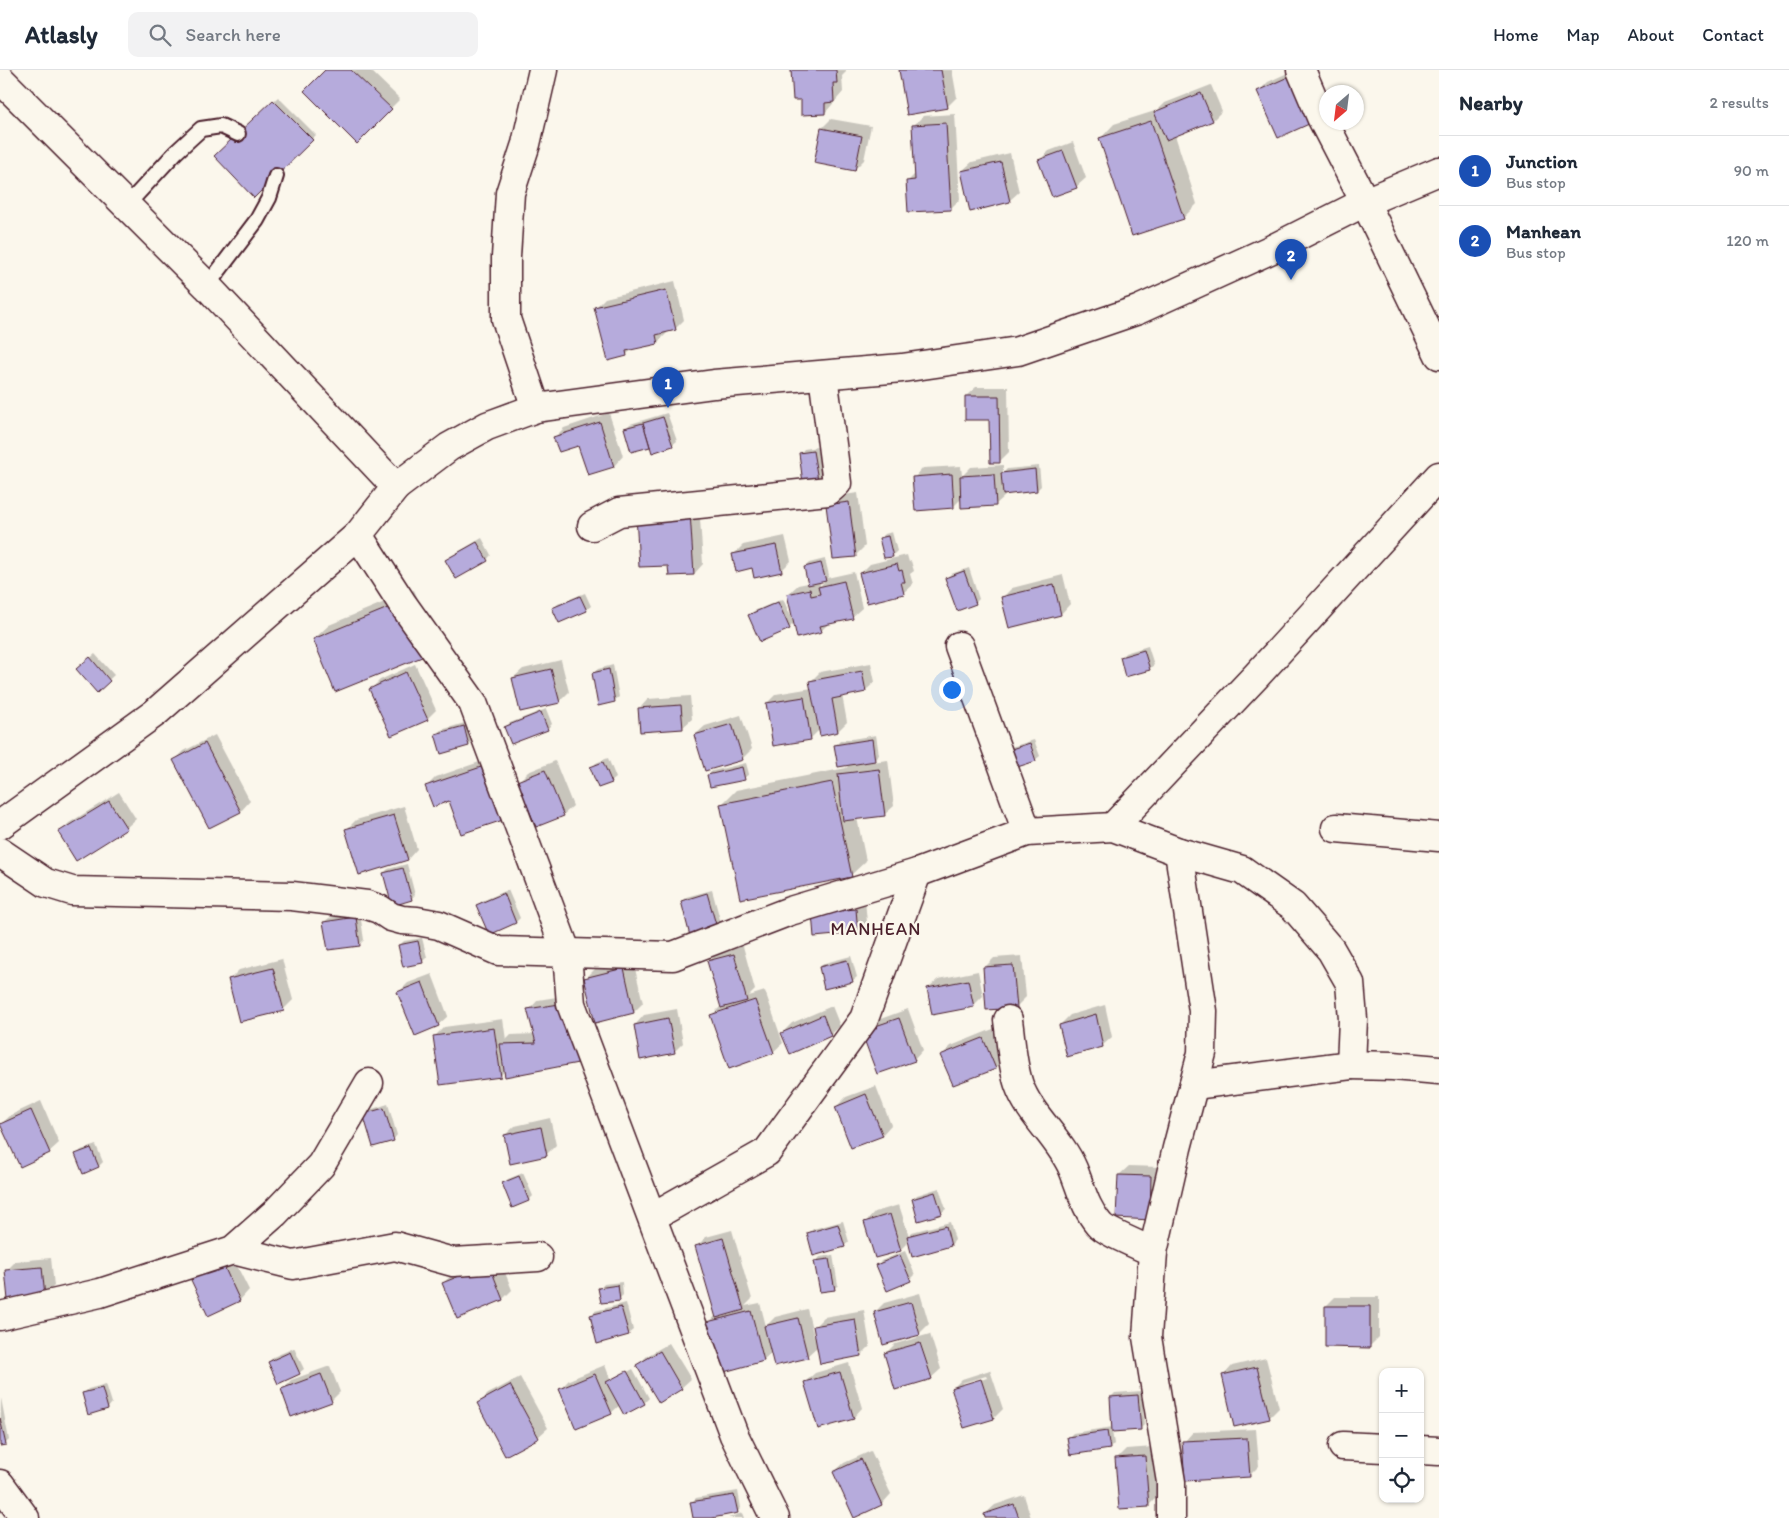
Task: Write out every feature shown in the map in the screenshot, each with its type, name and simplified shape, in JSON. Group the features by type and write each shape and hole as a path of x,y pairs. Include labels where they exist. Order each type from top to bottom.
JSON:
{"street":[{"path":"536,408 506,319 506,257 510,193 526,144 543,70"},
{"path":"1301,70 1320,117 1365,202 1439,355"},
{"path":"0,79 207,286 396,487"},
{"path":"0,825 155,713 358,535 396,487 448,447 487,426 536,408 714,384 902,368 1018,351 1138,310 1272,249 1365,202 1439,171"},
{"path":"592,526 619,512 828,491 837,483 823,376"},
{"path":"1113,827 1257,675 1439,476"},
{"path":"358,535 402,603 473,703 567,954 571,1004 734,1435 775,1518"},
{"path":"960,646 1027,832"},
{"path":"0,852 46,883 72,891 292,896 367,905 379,909 391,917 439,925 498,951 673,956 790,910 917,873 1027,832 1113,827 1179,852 1242,870 1293,906 1331,950 1350,983 1354,1019 1351,1065"},
{"path":"1336,828 1439,837"},
{"path":"1171,1518 1171,1482 1147,1336 1153,1252 1177,1148 1202,1053 1203,1011 1179,852"},
{"path":"652,1217 767,1152 864,1019 917,873"},
{"path":"1008,1020 1019,1084 1025,1097 1061,1146 1073,1169 1090,1212 1100,1226 1153,1252"},
{"path":"1194,1085 1351,1065 1439,1070"},
{"path":"0,1316 100,1292 234,1250 275,1213 321,1164 369,1083"},
{"path":"234,1250 293,1265 395,1246 453,1262 538,1257"},
{"path":"1343,1446 1379,1448"},
{"path":"1424,1450 1439,1451"},
{"path":"0,1484 25,1518"}],"lane":[{"path":"127,205 176,152 201,129 221,126 238,134"},
{"path":"207,286 257,220 269,198 276,176"}],"building":[{"path":"325,70 351,70 392,109 357,144 304,91"},
{"path":"791,70 836,70 837,83 833,83 834,102 825,103 825,114 801,115 801,100 793,100"},
{"path":"899,70 941,70 948,108 907,115"},
{"path":"1288,77 1309,124 1278,138 1257,91"},
{"path":"1201,93 1213,121 1166,140 1154,112"},
{"path":"273,100 313,140 254,198 214,156"},
{"path":"1151,121 1184,219 1132,236 1099,138"},
{"path":"946,123 951,210 908,212 906,181 915,180 912,125"},
{"path":"821,128 862,136 855,171 814,163"},
{"path":"1063,151 1077,188 1052,197 1038,160"},
{"path":"1001,162 1010,202 970,212 961,171"},
{"path":"666,290 676,330 656,335 658,344 626,351 627,356 608,361 594,307"},
{"path":"965,396 999,396 1000,463 990,463 989,420 965,420"},
{"path":"663,417 673,446 652,453 643,423"},
{"path":"600,422 614,467 588,475 578,446 559,452 553,437"},
{"path":"643,423 650,447 631,452 624,428"},
{"path":"813,451 818,480 803,483 799,453"},
{"path":"1035,469 1037,491 1003,495 1001,473"},
{"path":"952,474 954,508 915,511 912,477"},
{"path":"994,474 996,506 961,508 960,476"},
{"path":"849,502 856,557 833,559 826,505"},
{"path":"690,512 694,575 669,576 668,566 639,567 636,515"},
{"path":"888,536 893,557 884,558 879,538"},
{"path":"477,542 488,561 456,579 445,560"},
{"path":"776,545 782,572 754,578 752,568 736,572 732,554"},
{"path":"821,563 826,581 808,585 804,567"},
{"path":"897,564 899,571 902,570 905,582 901,582 904,594 867,603 859,573"},
{"path":"964,571 976,604 957,611 945,578"},
{"path":"844,581 853,619 820,626 822,632 797,638 787,594 810,589 811,596 820,594 818,587"},
{"path":"1054,584 1061,615 1009,628 1001,597"},
{"path":"580,596 587,611 559,623 552,608"},
{"path":"778,602 790,629 760,642 748,615"},
{"path":"400,603 422,657 335,692 313,639"},
{"path":"1144,650 1150,670 1125,677 1120,657"},
{"path":"90,657 110,681 97,693 76,669"},
{"path":"551,669 560,703 520,712 512,678"},
{"path":"609,669 615,702 598,706 592,673"},
{"path":"862,671 866,692 832,699 838,732 820,736 809,681"},
{"path":"406,672 428,720 391,736 369,689"},
{"path":"804,697 811,740 773,746 766,703"},
{"path":"681,705 683,729 640,732 638,708"},
{"path":"541,712 548,730 511,744 504,727"},
{"path":"732,724 743,760 705,771 694,735"},
{"path":"464,726 469,746 441,754 435,734"},
{"path":"872,739 875,761 838,767 834,745"},
{"path":"205,743 241,812 209,828 173,760"},
{"path":"1030,743 1036,761 1008,770 1002,752"},
{"path":"603,762 612,783 598,788 590,767"},
{"path":"484,766 503,820 461,834 449,801 433,807 425,786"},
{"path":"742,767 745,780 710,787 707,775"},
{"path":"879,769 885,816 843,821 838,774"},
{"path":"545,770 564,816 536,827 517,781"},
{"path":"832,782 852,877 740,899 720,804"},
{"path":"109,801 127,829 76,861 58,832"},
{"path":"394,815 408,860 359,875 345,829"},
{"path":"403,868 412,900 392,906 383,873"},
{"path":"504,893 516,923 489,935 476,905"},
{"path":"707,893 717,928 690,936 681,901"},
{"path":"856,909 858,933 814,937 812,913"},
{"path":"356,917 360,946 328,950 323,922"},
{"path":"418,941 423,963 403,967 398,945"},
{"path":"734,954 747,1001 721,1008 707,961"},
{"path":"847,960 853,982 824,989 819,967"},
{"path":"1013,965 1017,1008 986,1010 983,967"},
{"path":"273,968 284,1011 239,1022 228,979"},
{"path":"624,968 634,1013 595,1023 584,978"},
{"path":"968,980 974,1007 932,1015 927,988"},
{"path":"422,982 439,1026 415,1036 397,992"},
{"path":"755,1000 774,1053 729,1069 710,1015"},
{"path":"566,1003 578,1063 505,1077 500,1044 536,1043 527,1009"},
{"path":"1096,1014 1103,1047 1067,1057 1059,1025"},
{"path":"823,1015 831,1036 790,1054 781,1033"},
{"path":"668,1018 675,1053 640,1060 634,1025"},
{"path":"899,1018 915,1061 877,1074 861,1031"},
{"path":"494,1028 501,1077 440,1085 433,1036"},
{"path":"983,1038 996,1069 953,1085 940,1055"},
{"path":"866,1094 883,1136 851,1148 835,1107"},
{"path":"384,1108 394,1141 373,1147 363,1114"},
{"path":"31,1110 50,1153 20,1167 0,1124"},
{"path":"541,1127 547,1156 510,1164 504,1135"},
{"path":"91,1148 99,1167 83,1174 75,1154"},
{"path":"1118,1175 1151,1176 1150,1220 1116,1218"},
{"path":"519,1176 529,1201 512,1208 502,1183"},
{"path":"935,1192 942,1214 918,1221 912,1199"},
{"path":"890,1214 901,1251 875,1258 864,1222"},
{"path":"838,1224 845,1247 813,1256 807,1233"},
{"path":"946,1226 951,1246 912,1257 907,1236"},
{"path":"723,1238 744,1310 716,1318 695,1246"},
{"path":"900,1255 911,1281 887,1291 876,1265"},
{"path":"829,1259 835,1290 820,1292 814,1261"},
{"path":"223,1264 240,1301 208,1316 191,1280"},
{"path":"489,1264 503,1300 457,1319 442,1283"},
{"path":"42,1267 45,1297 8,1300 5,1270"},
{"path":"618,1285 620,1301 601,1303 598,1288"},
{"path":"911,1302 920,1335 883,1345 874,1312"},
{"path":"1325,1306 1370,1306 1370,1348 1325,1347"},
{"path":"621,1307 629,1335 597,1344 590,1315"},
{"path":"751,1311 764,1361 720,1373 707,1322"},
{"path":"798,1318 808,1358 774,1366 764,1326"},
{"path":"855,1319 861,1356 820,1364 813,1326"},
{"path":"920,1343 932,1379 895,1390 884,1353"},
{"path":"660,1351 682,1389 659,1403 636,1365"},
{"path":"290,1352 300,1374 278,1384 268,1362"},
{"path":"1257,1367 1270,1419 1234,1427 1222,1375"},
{"path":"627,1371 645,1404 624,1415 606,1382"},
{"path":"840,1372 854,1419 818,1429 804,1382"},
{"path":"321,1374 332,1402 291,1417 281,1389"},
{"path":"595,1374 612,1414 576,1429 559,1389"},
{"path":"981,1379 994,1419 964,1428 951,1388"},
{"path":"510,1385 539,1438 505,1456 477,1403"},
{"path":"102,1388 108,1409 88,1415 82,1393"},
{"path":"1138,1395 1141,1430 1112,1432 1110,1397"},
{"path":"0,1418 6,1445 0,1446"},
{"path":"1107,1431 1110,1449 1070,1455 1067,1437"},
{"path":"1247,1438 1250,1477 1185,1481 1182,1441"},
{"path":"1145,1456 1149,1507 1119,1509 1115,1458"},
{"path":"861,1459 882,1505 854,1518 833,1472"},
{"path":"734,1495 738,1513 712,1518 693,1518 690,1502"},
{"path":"1014,1504 1019,1518 985,1518 984,1514"}],"place":[{"name":"Manhean","path":"1291,280"},
{"name":"Junction","path":"668,408"}],"district":[{"name":"MANHEAN","path":"876,929"}]}
